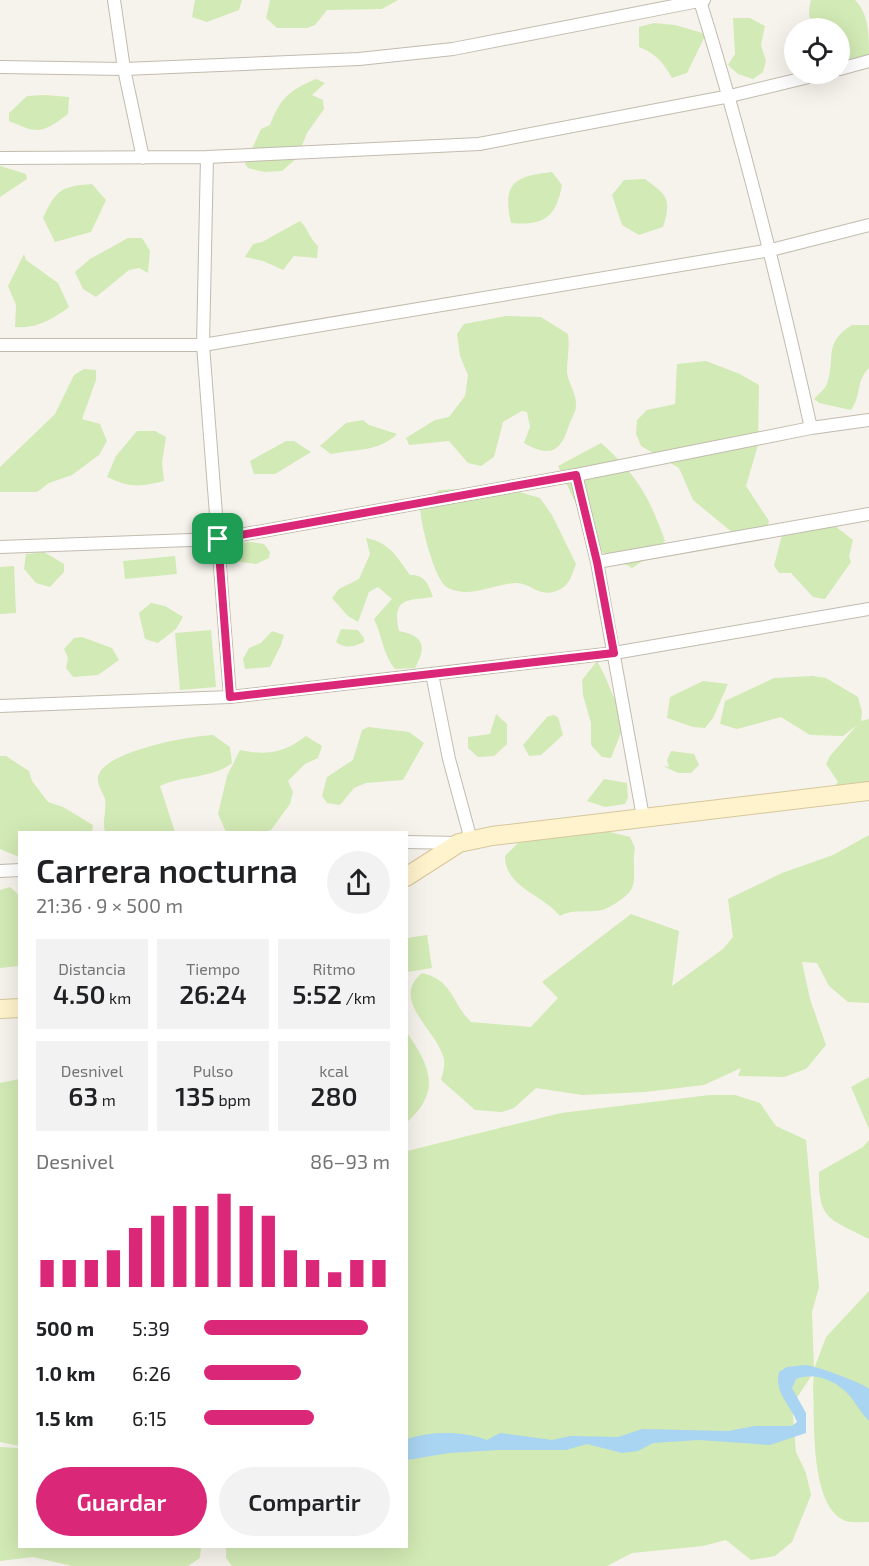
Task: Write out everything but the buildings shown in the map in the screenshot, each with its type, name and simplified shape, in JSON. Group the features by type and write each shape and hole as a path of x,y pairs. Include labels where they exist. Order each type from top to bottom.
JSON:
{"main road":[{"path":"408,876 465,841 515,832 869,791"},
{"path":"0,1009 18,1008"}],"street":[{"path":"114,0 124,69 143,158"},
{"path":"0,67 124,69 359,59 453,49 702,0 771,250 812,428"},
{"path":"850,66 869,61"},
{"path":"0,158 207,157 479,144 730,96 784,83"},
{"path":"207,157 203,345 230,697"},
{"path":"0,345 203,345 771,250 869,225"},
{"path":"0,548 218,539 576,475 812,428 869,420"},
{"path":"576,475 597,562 643,818"},
{"path":"597,562 869,514"},
{"path":"0,706 230,697 614,653 869,609"},
{"path":"408,842 465,841 432,674"},
{"path":"0,871 18,870"}],"green space":[{"path":"195,0 242,0 239,10 207,22 192,17"},
{"path":"270,0 398,0 382,9 327,10 315,25 307,28 277,28 266,18"},
{"path":"811,0 855,0 866,18 869,54 850,70 850,18 810,18"},
{"path":"733,18 750,18 765,26 761,45 766,61 763,72 753,79 738,74 728,65 735,54"},
{"path":"654,23 675,25 706,34 687,73 672,78 658,59 639,47 639,27"},
{"path":"316,79 325,83 312,95 323,100 324,109 307,133 297,158 282,171 264,172 248,168 245,164 261,129 270,125 282,101 299,87"},
{"path":"27,96 69,97 68,114 40,130 9,121 9,113"},
{"path":"0,166 26,174 27,179 0,197"},
{"path":"552,172 562,185 552,212 540,221 511,223 508,199 514,184 528,176"},
{"path":"645,179 666,198 667,210 663,227 639,235 622,225 612,195 624,180"},
{"path":"92,184 106,200 91,232 55,242 43,218 52,201 66,188"},
{"path":"300,221 318,246 317,258 294,256 283,270 263,261 245,257 253,244 262,242"},
{"path":"128,238 142,238 150,251 148,273 139,268 129,270 96,297 83,289 75,272 90,259"},
{"path":"24,254 26,260 58,283 69,307 44,322 15,327 16,305 8,286"},
{"path":"506,316 541,317 568,334 567,372 575,395 576,406 566,434 558,447 548,451 533,448 524,443 530,427 527,412 522,411 503,422 494,457 481,466 468,463 449,441 409,445 406,438 435,420 449,417 465,396 468,375 460,356 457,334 464,324"},
{"path":"852,325 869,325 869,368 862,378 851,410 819,403 814,399 827,384 832,351 837,338"},
{"path":"706,361 740,374 759,385 758,445 746,486 769,521 764,538 733,533 693,500 679,468 641,446 636,434 637,420 647,410 675,404 677,364"},
{"path":"84,369 96,370 96,380 82,419 100,424 107,441 99,455 72,475 49,483 37,492 0,492 0,467 55,414 74,375"},
{"path":"363,420 369,425 397,434 375,447 358,450 331,454 320,446 346,423"},
{"path":"137,431 155,431 166,437 162,463 164,481 135,485 107,477 116,456"},
{"path":"286,441 294,441 311,452 275,474 254,474 250,461"},
{"path":"601,443 624,465 641,487 665,541 652,555 632,568 598,550 558,466"},
{"path":"502,487 540,498 552,515 576,564 570,579 563,588 546,593 516,583 465,592 448,588 443,583 429,550 422,525 420,506 439,490"},
{"path":"830,522 853,540 849,557 851,562 825,599 813,597 791,573 779,573 774,566 782,535"},
{"path":"366,538 387,547 410,575 423,578 433,597 404,602 398,611 399,631 414,636 421,643 421,654 415,668 395,669 388,658 374,619 392,599 378,587 369,592 358,622 348,616 332,598 339,589 359,579 370,554"},
{"path":"236,543 264,544 270,552 269,558 256,564 235,561"},
{"path":"44,552 64,564 64,572 50,587 36,583 24,569 26,554"},
{"path":"175,556 177,574 125,579 123,561"},
{"path":"14,566 16,613 0,614 0,567"},
{"path":"151,603 165,606 183,617 176,629 158,643 145,639 139,613"},
{"path":"341,629 358,630 364,642 350,646 339,644 336,642"},
{"path":"211,630 216,687 180,690 175,633"},
{"path":"272,631 284,635 270,667 245,669 243,659 249,648 261,643"},
{"path":"82,637 112,648 119,660 98,675 73,677 66,668 68,658 64,649 74,638"},
{"path":"597,661 626,720 611,758 602,757 591,745 591,723 583,695 582,680"},
{"path":"813,676 826,678 858,697 862,712 861,721 869,719 869,789 834,787 838,782 826,764 830,756 857,725 843,736 810,735 781,717 737,729 720,724 725,701 774,678"},
{"path":"703,681 728,684 713,718 705,728 693,727 667,718 670,697"},
{"path":"496,714 507,724 507,744 494,756 478,757 468,748 468,737 490,734"},
{"path":"553,715 558,717 563,735 541,755 529,756 523,745 547,717"},
{"path":"368,727 409,732 424,743 403,780 366,783 354,788 340,805 327,803 322,796 327,777 353,760 362,730"},
{"path":"213,735 230,747 232,763 206,775 160,786 175,831 105,831 105,799 98,780 103,768 131,753 186,738"},
{"path":"306,736 322,746 318,758 305,764 288,781 293,792 290,804 271,830 226,831 218,814 227,776 240,750 267,753 290,746"},
{"path":"671,751 694,754 699,765 691,773 678,773 663,766 669,767 667,760"},
{"path":"0,756 6,756 29,771 32,781 48,802 63,807 93,825 92,831 18,831 18,857 0,849"},
{"path":"604,779 627,783 628,798 625,804 605,807 587,801"},
{"path":"606,831 630,837 635,848 632,889 622,899 605,909 571,912 560,916 517,883 507,867 505,856 523,838"},
{"path":"869,835 869,1003 848,1002 829,986 817,963 802,962 810,999 826,1045 806,1069 784,1077 738,1076 741,1068 704,1085 645,1092 582,1095 536,1088 514,1108 502,1112 475,1110 441,1080 443,1056 412,1004 413,983 422,973 432,976 446,986 471,1022 531,1027 558,998 542,982 631,914 679,931 672,986 723,949 733,937 728,899 782,873 833,855"},
{"path":"10,887 18,894 18,966 0,968 0,890"},
{"path":"427,935 432,968 408,972 408,938"},
{"path":"408,1034 421,1055 429,1077 429,1088 418,1110 408,1121"},
{"path":"869,1077 869,1129 851,1087"},
{"path":"18,1079 18,1446 0,1442 0,1083"},
{"path":"710,1095 735,1095 760,1103 776,1126 806,1140 819,1287 812,1312 814,1369 826,1337 869,1291 869,1522 846,1521 834,1513 826,1499 816,1461 814,1372 792,1405 796,1452 806,1473 811,1495 792,1542 775,1556 751,1560 726,1540 703,1546 632,1553 607,1566 232,1566 226,1558 226,1548 408,1548 408,1151 561,1113"},
{"path":"869,1140 869,1239 844,1227 829,1216 821,1200 819,1172 863,1147"},
{"path":"0,1447 18,1448 18,1548 201,1548 200,1558 188,1566 72,1566 33,1557 0,1561"}],"water":[{"path":"805,1365 818,1368 869,1389 869,1421 840,1387 828,1380 809,1376 796,1379 792,1388 806,1413 806,1433 770,1445 699,1440 653,1443 638,1451 622,1453 587,1444 566,1450 449,1453 408,1460 408,1439 437,1433 468,1435 487,1440 500,1433 552,1440 570,1436 618,1437 642,1429 728,1431 755,1426 792,1426 797,1422 781,1392 778,1379 779,1372 787,1367"}],"route":[{"path":"576,475 597,562 614,653 230,697 218,539 576,475"}]}
